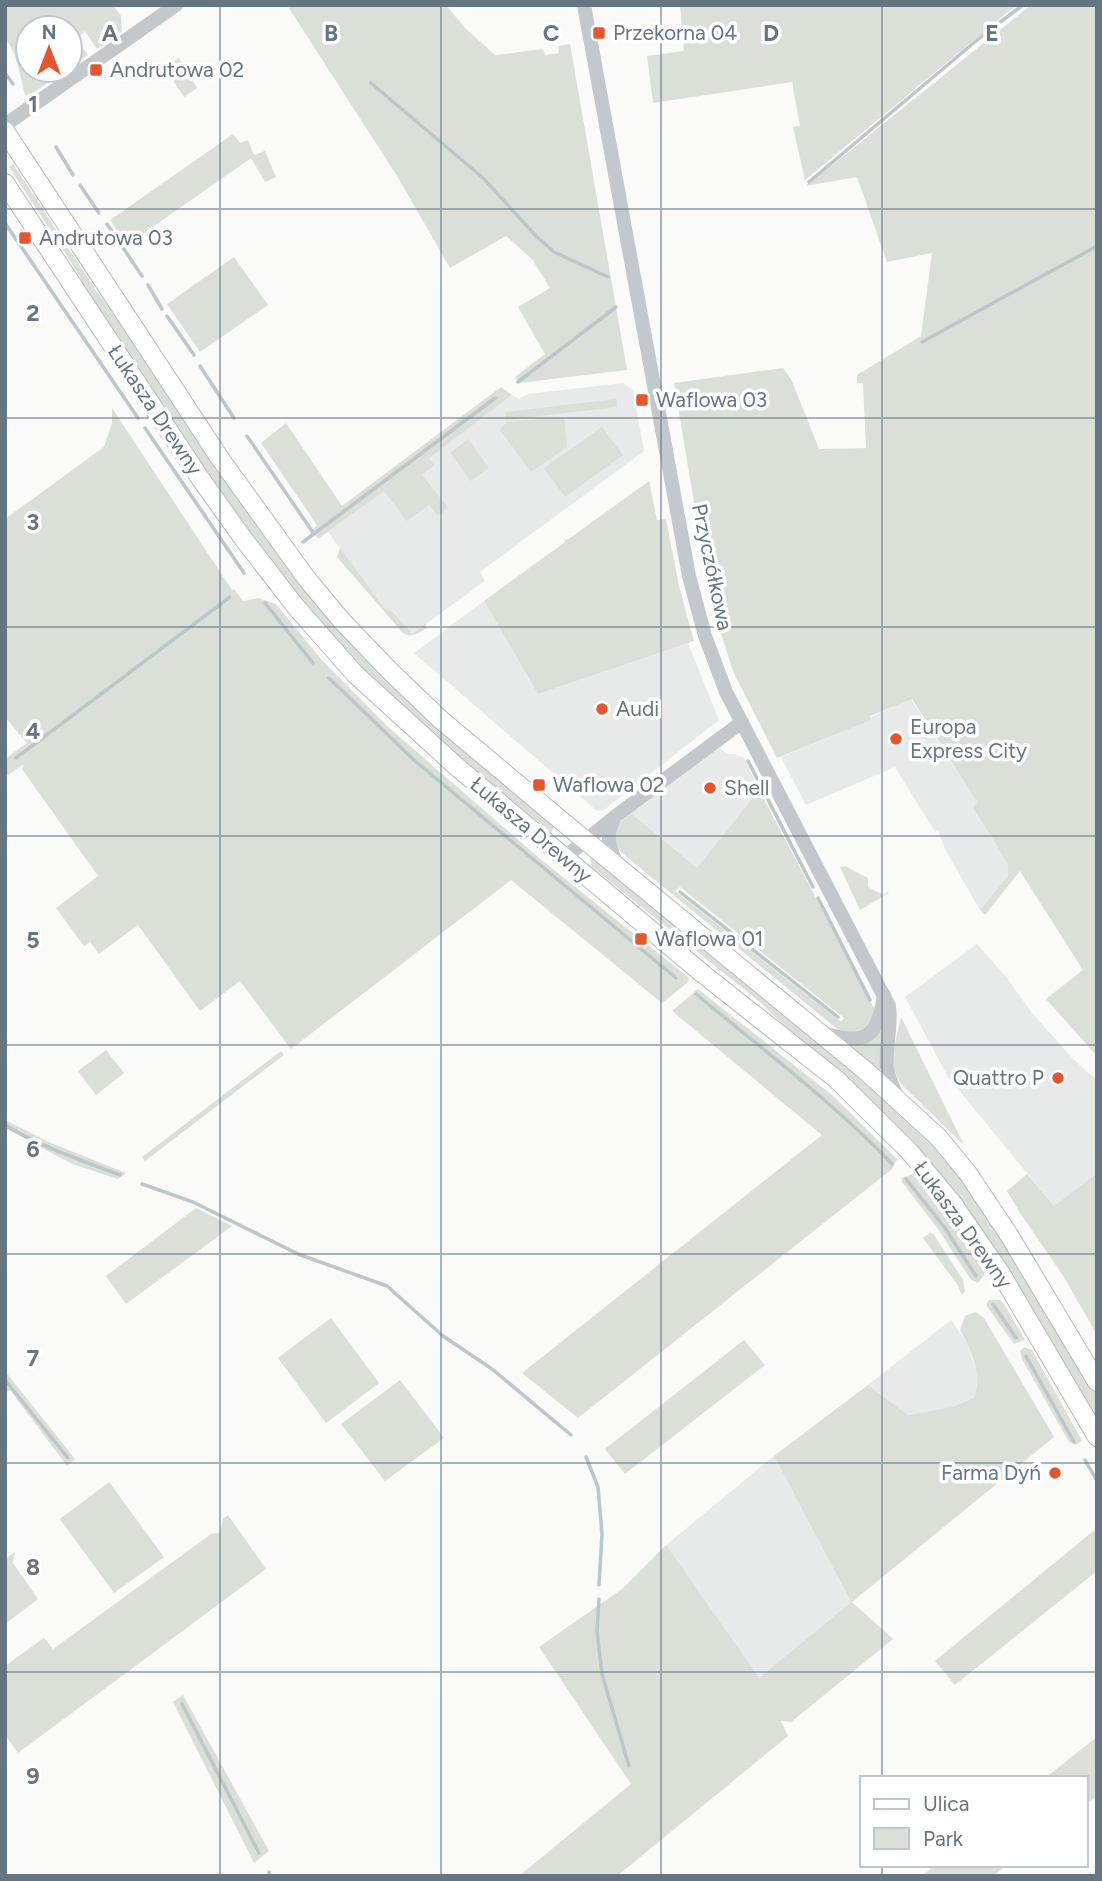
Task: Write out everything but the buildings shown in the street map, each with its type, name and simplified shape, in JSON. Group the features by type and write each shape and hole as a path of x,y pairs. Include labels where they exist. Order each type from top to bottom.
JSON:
{"main road":[{"name":"Łukasza Drewny","path":"5,131 219,457 307,579 388,670 450,727 819,1032 951,1149 1033,1274 1097,1382"},
{"name":"Łukasza Drewny","path":"5,183 207,488 296,607 382,700 564,858 703,974 836,1079 909,1151 953,1204 1000,1272 1097,1437"}],"street":[{"path":"5,125 176,5"},
{"name":"Przyczółkowa","path":"584,5 692,589 712,659 742,722 884,993 891,1020 887,1065 898,1100"},
{"path":"564,858 742,722"},
{"path":"617,815 608,831 608,840 618,868"},
{"path":"819,1032 846,1041 858,1040 870,1034 877,1024 884,993"}],"shaded area":[{"path":"623,383 633,390 644,451 480,572 485,581 412,634 393,612 385,610 328,532 512,395 519,399 528,394"},
{"path":"484,601 538,694 688,643 719,720 604,810 597,811 414,653"},
{"name":"Europa Express City","path":"911,699 977,802 973,808 1008,864 1008,876 980,910 946,851 938,831 935,832 895,767 806,805 781,757 870,720 870,717"},
{"path":"720,747 726,754 744,758 759,790 697,868 631,813"},
{"path":"977,944 1007,978 1032,1013 1075,1061 1097,1080 1097,1173 1054,1206 948,1077 905,997"},
{"path":"951,1320 968,1345 980,1383 974,1398 952,1407 908,1415 868,1385"},
{"path":"774,1456 851,1602 758,1679 666,1545"}],"green space":[{"path":"5,5 113,5 121,16 122,31 97,49 84,32 84,14 14,14 14,53 5,36"},
{"path":"287,5 446,5 465,28 495,55 543,49 545,55 559,53 558,46 570,44 627,370 519,383 515,377 545,354 518,307 550,288 532,259 506,236 450,268 399,179"},
{"path":"680,5 1016,5 805,180 793,127 800,126 792,82 653,103 647,56 684,51"},
{"path":"1031,5 1097,5 1097,1056 1046,999 1083,970 1020,871 985,915 980,910 1008,876 1008,864 973,808 977,802 912,699 870,716 871,720 777,758 733,671 721,634 708,586 674,383 783,368 791,379 819,449 866,448 863,383 857,383 857,375 921,336 932,253 887,262 857,177 806,186"},
{"path":"179,58 197,88 184,97 165,68"},
{"path":"22,84 46,84 33,93 25,95"},
{"path":"233,134 240,143 248,140 254,155 265,151 276,177 265,182 251,158 127,245 110,220"},
{"path":"13,164 97,292 130,333 270,541 557,824 551,832 412,719 345,653 262,554 101,313 9,167"},
{"path":"234,257 268,305 200,352 167,304"},
{"path":"501,387 512,395 429,458 434,465 422,475 448,508 438,516 429,505 407,521 384,491 318,539 313,529 317,525 261,443 286,423 342,506"},
{"path":"616,399 617,407 506,420 505,412"},
{"path":"112,408 232,590 234,589 243,601 258,598 276,604 321,659 387,726 539,858 689,978 687,983 662,1003 511,880 291,1049 240,981 200,1011 138,925 99,954 90,942 84,946 56,908 98,876 22,769 24,764 5,777 5,759 27,743 5,717 5,519 104,447 112,423"},
{"path":"564,417 567,447 531,472 500,430 507,422"},
{"path":"602,427 623,455 565,497 544,468"},
{"path":"468,439 489,468 471,481 450,453"},
{"path":"649,481 657,520 666,519 679,586 694,641 538,694 484,601"},
{"path":"340,548 385,609 393,612 412,634 426,623 426,628 415,635 403,633 337,557"},
{"path":"759,790 875,1010 868,1027 853,1033 836,1028 617,849 616,828 631,813 697,868","holes":["680,887 844,1018 841,1022 675,891"]},
{"path":"593,854 833,1052 936,1144 990,1218 1097,1394 1097,1423 912,1142 876,1106 804,1045 761,1003 592,867 590,856"},
{"path":"845,866 868,878 868,887 884,895 889,893 860,910 840,867"},
{"path":"698,989 833,1096 897,1159 892,1169 578,1418 522,1373 822,1135 672,1011"},
{"path":"901,1017 964,1145 898,1078 894,1053"},
{"path":"883,1023 879,1072 851,1049 851,1046 858,1045"},
{"path":"106,1050 124,1073 96,1095 78,1071"},
{"path":"281,1051 284,1055 145,1161 142,1157"},
{"path":"5,1120 51,1143 126,1173 118,1179 72,1164 5,1128"},
{"path":"915,1173 923,1179 963,1231 985,1269 984,1276 978,1283 971,1280 938,1229 902,1182 902,1178"},
{"path":"1097,1173 1097,1335 1064,1277 1007,1191 1027,1174 1054,1206"},
{"path":"196,1208 232,1226 126,1304 106,1276"},
{"path":"930,1233 934,1235 963,1280 965,1291 962,1295 923,1238"},
{"path":"989,1300 1000,1300 1004,1304 1025,1340 1014,1344 986,1305"},
{"path":"976,1312 984,1318 1054,1437 852,1602 893,1639 791,1722 781,1721 788,1736 617,1876 519,1876 631,1784 539,1647 622,1589 666,1545 759,1678 851,1602 774,1456 868,1385 908,1415 952,1407 974,1398 976,1372 972,1354 960,1330 965,1316"},
{"path":"331,1318 379,1383 326,1423 278,1358"},
{"path":"744,1340 765,1365 625,1474 605,1449"},
{"path":"1025,1347 1032,1350 1082,1441 1076,1445 1069,1442 1022,1359 1020,1351"},
{"path":"5,1371 75,1459 67,1466 10,1390 5,1393"},
{"path":"400,1380 444,1438 385,1481 341,1424"},
{"path":"109,1482 164,1557 114,1593 60,1519"},
{"path":"228,1515 266,1569 18,1753 5,1735 5,1666 44,1638 53,1649 211,1534 220,1533 223,1519"},
{"path":"1097,1528 1097,1571 955,1685 935,1661"},
{"path":"15,1552 13,1563 38,1599 5,1624 5,1559"},
{"path":"183,1695 269,1851 254,1863 173,1702"},
{"path":"1097,1737 1097,1796 1088,1803 1088,1776 1048,1776"},
{"path":"933,1867 1004,1867 993,1876 922,1876"}],"waterway":[{"path":"809,182 983,35 1023,5"},
{"path":"5,73 13,84"},
{"path":"371,83 483,178 554,252 608,277"},
{"path":"56,147 73,175"},
{"path":"80,185 99,213"},
{"path":"5,223 138,418"},
{"path":"107,224 142,276"},
{"path":"922,342 1097,246"},
{"path":"148,285 162,309"},
{"path":"518,382 616,307"},
{"path":"167,316 194,355"},
{"path":"200,366 234,418"},
{"path":"303,542 495,398"},
{"path":"145,428 244,573"},
{"path":"247,436 314,534"},
{"path":"16,758 230,597"},
{"path":"265,603 313,663"},
{"path":"329,678 415,761 676,978"},
{"path":"748,761 813,887"},
{"path":"680,892 838,1017"},
{"path":"818,898 870,1000"},
{"path":"696,994 821,1097 892,1164"},
{"path":"5,1125 47,1147 120,1175"},
{"path":"906,1179 945,1228 976,1276"},
{"path":"142,1184 193,1202 298,1254 387,1286 443,1336 492,1369 571,1435"},
{"path":"993,1304 1016,1338"},
{"path":"1026,1356 1074,1442"},
{"path":"5,1380 68,1458"},
{"path":"586,1457 598,1487 602,1534 599,1585"},
{"path":"1085,1460 1097,1481"},
{"path":"599,1599 597,1631 602,1674 629,1766"},
{"path":"182,1704 259,1853"},
{"path":"269,1872 270,1876"}],"place":[{"name":"Przekorna 04","path":"599,33"},
{"name":"Andrutowa 02","path":"96,70"},
{"name":"Andrutowa 03","path":"25,238"},
{"name":"Waflowa 03","path":"642,400"},
{"name":"Audi","path":"602,709"},
{"name":"Europa Express City","path":"896,739"},
{"name":"Waflowa 02","path":"539,785"},
{"name":"Shell","path":"710,788"},
{"name":"Waflowa 01","path":"641,939"},
{"name":"Quattro P","path":"1058,1078"},
{"name":"Farma Dyń","path":"1055,1473"}]}
